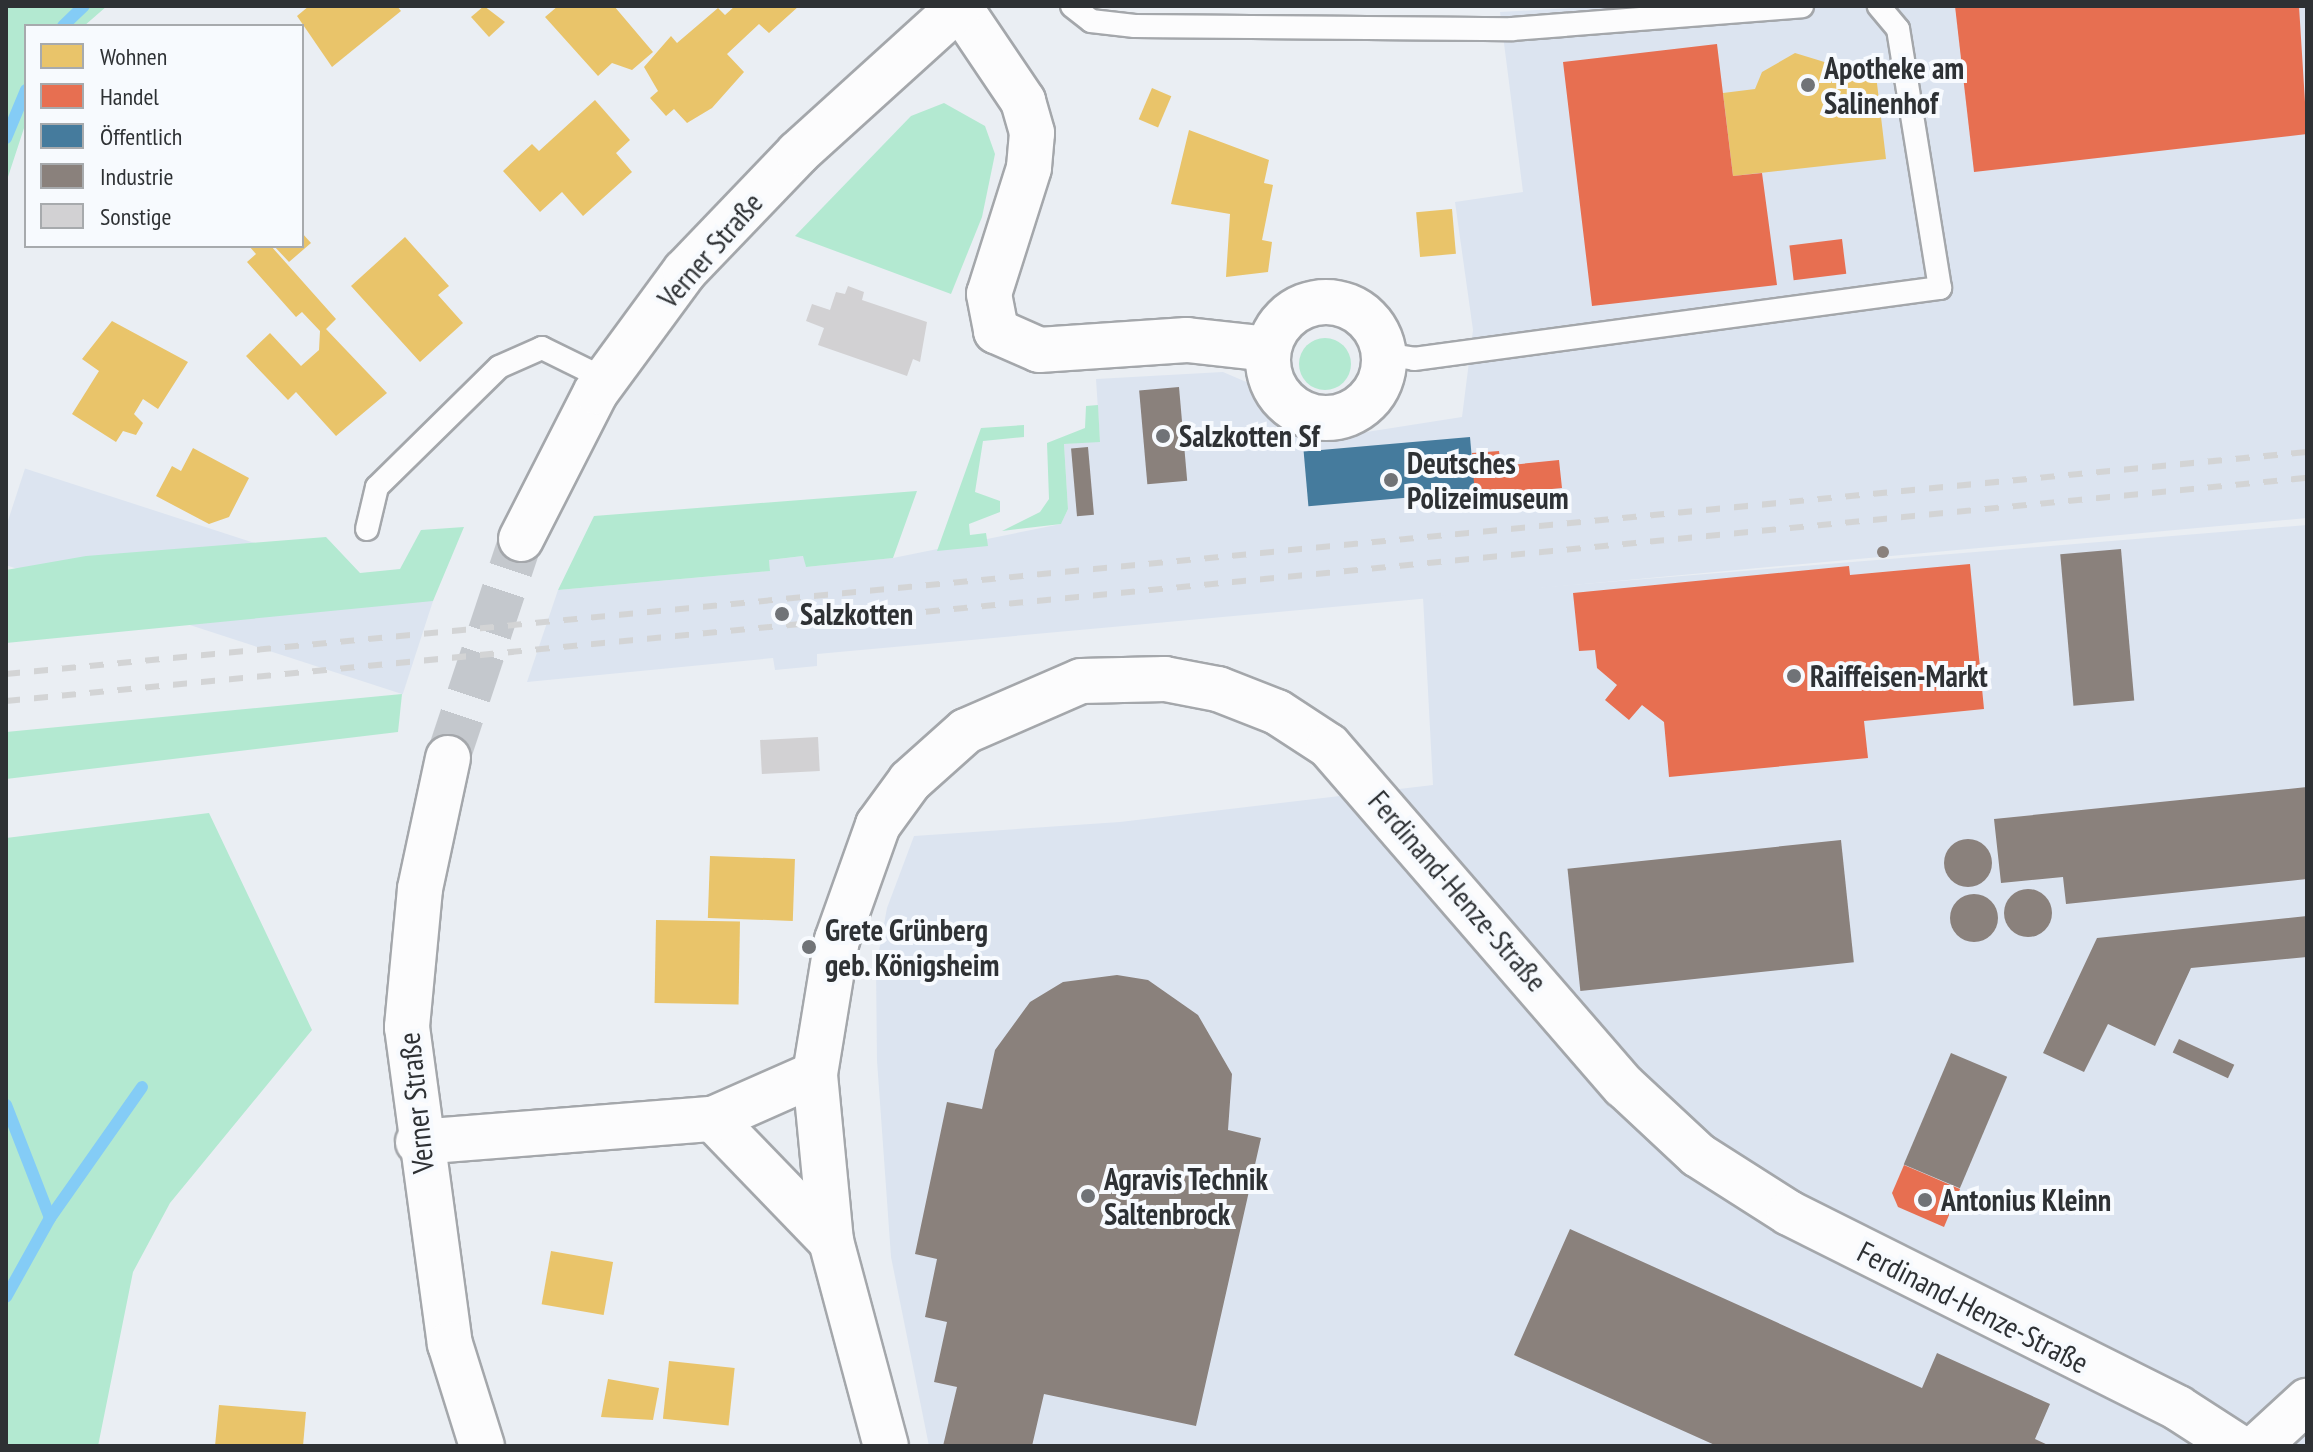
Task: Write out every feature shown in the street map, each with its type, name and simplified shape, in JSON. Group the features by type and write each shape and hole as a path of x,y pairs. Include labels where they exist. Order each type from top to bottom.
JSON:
{"street":[{"name":"Verner Straße","path":"521,539 605,379 685,271 798,153 959,6 1023,101 1032,133 988,317 1015,345 1039,350 1187,340 1268,349"},
{"path":"1319,302 1338,302 1369,321 1384,354 1365,403 1315,418 1283,401 1273,385 1268,349 1286,317 1319,302"},
{"name":"Ferdinand-Henze-Straße","path":"831,1241 815,1074 837,940 878,825 938,754 966,731 1081,681 1165,679 1218,689 1277,712 1329,746 1624,1086 1698,1155 1789,1213 2178,1408 2237,1446"},
{"name":"Verner Straße","path":"448,758 420,889 407,1027 418,1142 450,1344 482,1446"},
{"path":"418,1142 713,1119 815,1074"},
{"path":"713,1119 831,1241 886,1446"},
{"path":"2258,1446 2307,1401"}],"lane":[{"path":"1072,6 1091,21 1135,26 1559,29 1802,6"},
{"path":"1384,354 1414,359 1940,288 1898,29 1879,6"},
{"path":"367,529 377,487 499,367 542,348 605,379"}],"shaded area":[{"path":"1605,6 2307,6 2307,518 817,654 817,666 775,670 773,658 527,682 558,590 770,571 769,560 804,556 806,567 893,558 1061,524 1068,509 1064,444 1100,441 1096,379 1223,372 1251,384 1292,429 1322,439 1462,417 1473,330 1455,202 1523,192 1500,12"},
{"path":"25,468 433,601 403,694 6,565 6,527"},
{"path":"2307,525 2307,1446 929,1446 891,1257 877,1061 876,967 887,908 914,836 1120,822 1433,785 1423,597"}],"green space":[{"path":"6,6 107,6 86,24 24,24 24,128 6,183"},
{"path":"944,103 985,126 995,154 982,217 951,294 795,236 911,116"},
{"path":"1325,338 1343,346 1351,364 1343,382 1325,390 1307,382 1299,364 1307,346"},
{"path":"1098,405 1100,442 1064,444 1068,509 1061,524 1002,531 1040,512 1049,499 1047,443 1085,428 1086,406"},
{"path":"1024,425 1024,437 983,441 975,492 1000,501 1000,512 969,524 970,535 986,533 988,546 937,551 981,428"},
{"path":"917,491 893,558 806,567 803,556 769,560 770,571 558,590 594,516"},
{"path":"464,527 433,601 6,643 6,570 86,556 326,537 360,573 400,569 421,530"},
{"path":"402,694 398,732 6,779 6,732"},
{"path":"209,813 312,1030 170,1203 133,1272 98,1446 6,1446 6,838"}],"building: Wohnen":[{"path":"309,6 397,6 401,11 332,67 297,16"},
{"path":"484,6 505,22 489,37 471,17"},
{"path":"558,6 614,6 653,52 632,70 612,63 598,76 545,17"},
{"path":"735,6 799,6 769,33 759,24 727,54 744,72 712,108 687,123 674,109 666,116 650,98 658,91 644,67 671,36 677,43 718,8 725,15"},
{"path":"1795,53 1831,64 1843,79 1876,75 1886,159 1733,176 1723,93 1755,89 1762,72"},
{"path":"1152,88 1171,96 1158,128 1139,119"},
{"path":"595,100 630,140 616,153 632,172 583,216 562,192 540,212 503,171 532,144 539,151"},
{"path":"1189,130 1269,160 1264,183 1273,185 1262,240 1272,242 1268,272 1226,277 1230,214 1171,204"},
{"path":"1452,209 1456,254 1420,257 1416,212"},
{"path":"304,235 311,243 289,262 276,248 304,248"},
{"path":"405,237 449,286 438,295 463,323 420,362 351,286"},
{"path":"251,248 273,248 336,319 326,329 387,393 336,436 296,392 288,400 246,356 270,333 301,366 319,350 320,331 302,312 296,317 247,262 256,254"},
{"path":"112,321 188,362 158,409 143,399 134,414 143,423 136,435 123,431 116,442 72,414 99,371 82,359"},
{"path":"193,448 249,478 229,517 209,524 156,496 172,466 181,471"},
{"path":"710,856 795,859 793,921 708,918"},
{"path":"656,920 740,921 739,1004 655,1003"},
{"path":"551,1251 613,1262 604,1315 542,1304"},
{"path":"669,1361 735,1368 729,1426 663,1419"},
{"path":"608,1379 659,1388 653,1420 601,1417"},
{"path":"219,1405 306,1412 303,1446 215,1446"}],"building: Handel":[{"path":"1955,6 2299,6 2307,134 1974,172"},
{"path":"1717,44 1733,176 1762,173 1777,285 1592,306 1563,62"},
{"path":"1842,239 1846,274 1794,280 1789,245"},
{"path":"1499,451 1501,466 1559,460 1562,488 1473,497 1472,453"},
{"name":"Raiffeisen-Markt","path":"1970,564 1984,709 1864,721 1868,758 1669,777 1664,722 1642,705 1629,720 1605,700 1617,685 1597,668 1595,650 1579,651 1573,593 1849,566 1850,575"},
{"name":"Antonius Kleinn","path":"1904,1165 1960,1189 1944,1227 1898,1207 1892,1193"}],"building: Öffentlich":[{"name":"Deutsches Polizeimuseum","path":"1470,437 1475,492 1308,506 1304,452"}],"building: Industrie":[{"name":"Salzkotten Sf","path":"1179,387 1187,481 1147,484 1139,390"},
{"path":"1088,447 1094,515 1077,516 1071,448"},
{"path":"1883,546 1889,552 1883,558 1877,552"},
{"path":"2121,549 2134,700 2073,706 2060,554"},
{"path":"2307,787 2307,879 2066,904 2063,877 2001,883 1994,819"},
{"path":"1968,839 1985,846 1992,863 1985,880 1968,887 1951,880 1944,863 1951,846"},
{"path":"1841,840 1854,962 1580,991 1568,869"},
{"path":"2028,889 2037,890 2045,896 2051,904 2051,922 2045,930 2037,936 2028,937 2019,936 2011,930 2005,922 2004,913 2005,904 2011,896 2019,890"},
{"path":"1974,894 1983,895 1991,901 1997,909 1997,927 1991,935 1983,941 1974,942 1965,941 1957,935 1951,927 1950,918 1951,909 1957,901 1965,895"},
{"path":"2307,916 2307,957 2191,968 2155,1046 2108,1024 2084,1072 2043,1053 2097,938"},
{"name":"Agravis Technik Saltenbrock","path":"1117,975 1148,980 1198,1015 1232,1074 1228,1130 1261,1138 1196,1426 1044,1394 1032,1446 943,1446 957,1387 934,1382 947,1322 925,1317 937,1259 915,1254 947,1102 982,1109 995,1050 1030,1002 1063,982"},
{"path":"2179,1039 2234,1065 2228,1078 2173,1053"},
{"path":"1951,1053 2007,1077 1960,1188 1904,1164"},
{"path":"1570,1229 1922,1388 1937,1353 2050,1404 2035,1439 2050,1446 1717,1446 1514,1355"}],"building: Sonstige":[{"path":"848,286 864,292 862,300 927,322 920,362 913,359 907,376 818,345 824,328 806,321 812,304 830,310 836,292 845,294"},
{"path":"818,737 820,771 762,774 760,740"}],"waterway":[{"path":"65,24 84,6"},
{"path":"6,138 24,95"},
{"path":"50,1218 142,1087"},
{"path":"6,1105 50,1218 6,1297"}],"tunnel":[{"path":"448,758 521,539"}],"railway":[{"path":"6,674 2307,452"},
{"path":"6,701 2307,478"}],"place":[{"name":"Apotheke am Salinenhof","path":"1808,85"},
{"name":"Salzkotten Sf","path":"1163,436"},
{"name":"Deutsches Polizeimuseum","path":"1391,480"},
{"name":"Salzkotten","path":"782,614"},
{"name":"Raiffeisen-Markt","path":"1794,676"},
{"name":"Grete Grünberg geb. Königsheim","path":"809,947"},
{"name":"Agravis Technik Saltenbrock","path":"1088,1196"},
{"name":"Antonius Kleinn","path":"1925,1200"}]}
